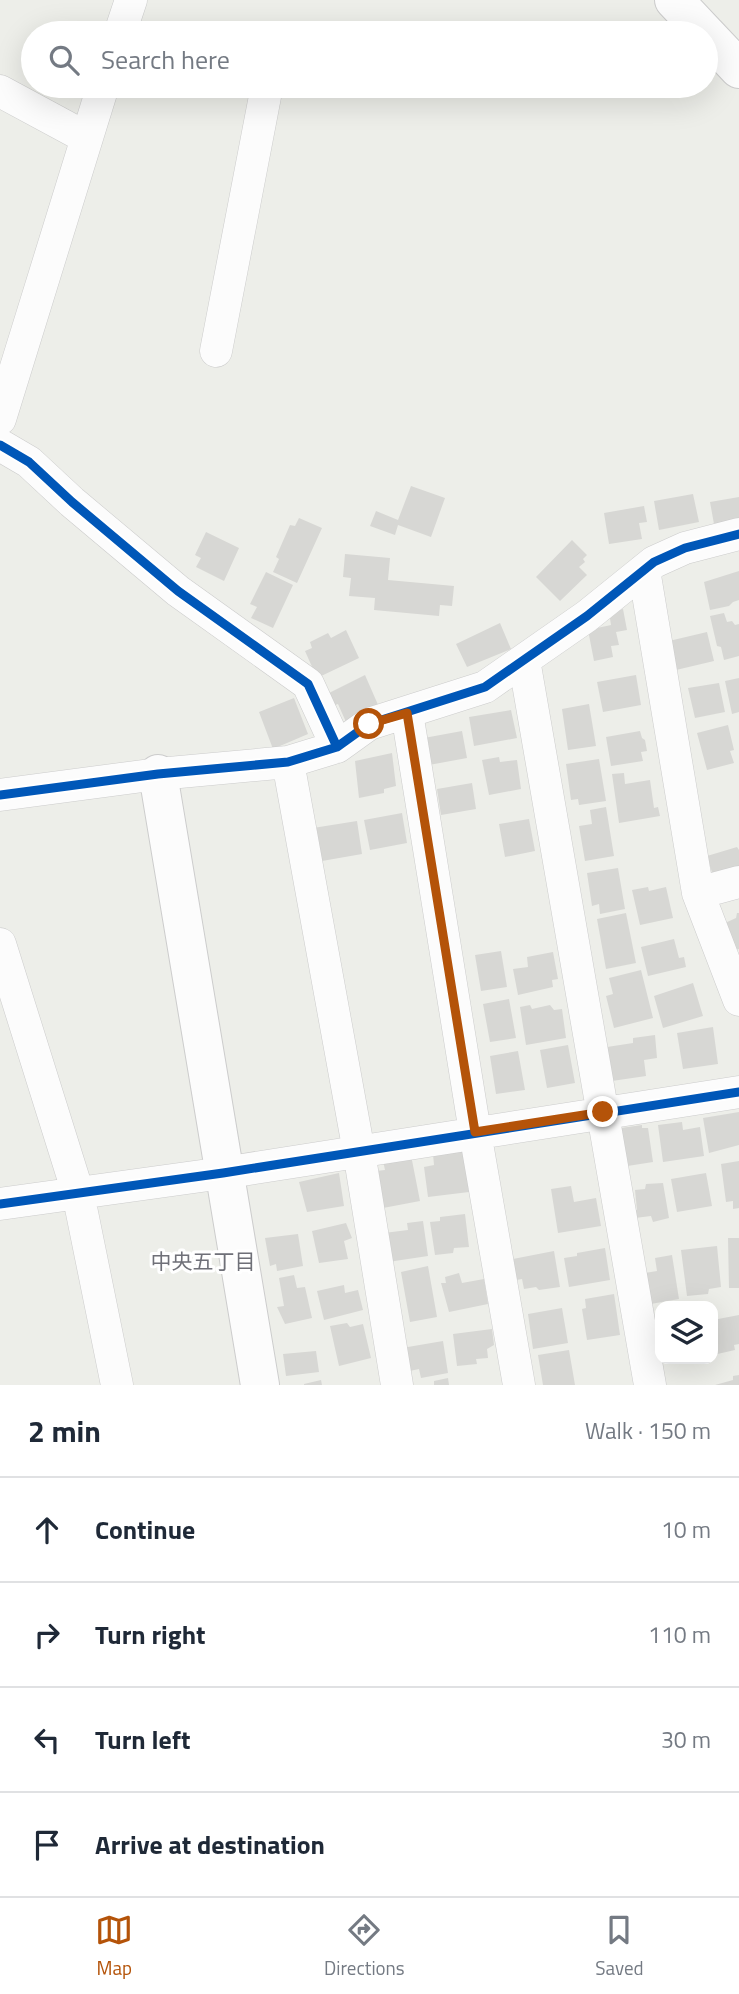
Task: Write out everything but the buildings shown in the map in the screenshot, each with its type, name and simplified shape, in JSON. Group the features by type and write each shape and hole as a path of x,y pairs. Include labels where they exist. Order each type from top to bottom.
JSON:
{"street":[{"path":"124,21 131,0"},
{"path":"674,0 694,21"},
{"path":"718,46 739,69"},
{"path":"0,91 87,138"},
{"path":"0,419 99,98"},
{"path":"216,351 265,98"},
{"path":"0,445 29,462 178,591 308,684 337,747"},
{"path":"0,795 158,774 288,762 337,747 369,724 485,687 587,616 654,562 685,548 739,534"},
{"path":"644,570 698,893 739,1000"},
{"path":"524,660 650,1385"},
{"path":"407,713 519,1385"},
{"path":"288,762 359,1152 397,1385"},
{"path":"158,774 260,1385"},
{"path":"698,893 739,882"},
{"path":"0,944 78,1193 117,1385"},
{"path":"0,1204 223,1173 739,1092"}],"cycle path":[{"path":"0,445 29,462 178,591 308,684 337,747"},
{"path":"0,795 158,774 288,762 337,747 369,724 485,687 587,616 654,562 685,548 739,534"},
{"path":"0,1204 223,1173 739,1092"}],"district":[{"name":"中央五丁目","path":"203,1262"}],"route":[{"path":"369,724 407,713 475,1132 603,1112"}]}
